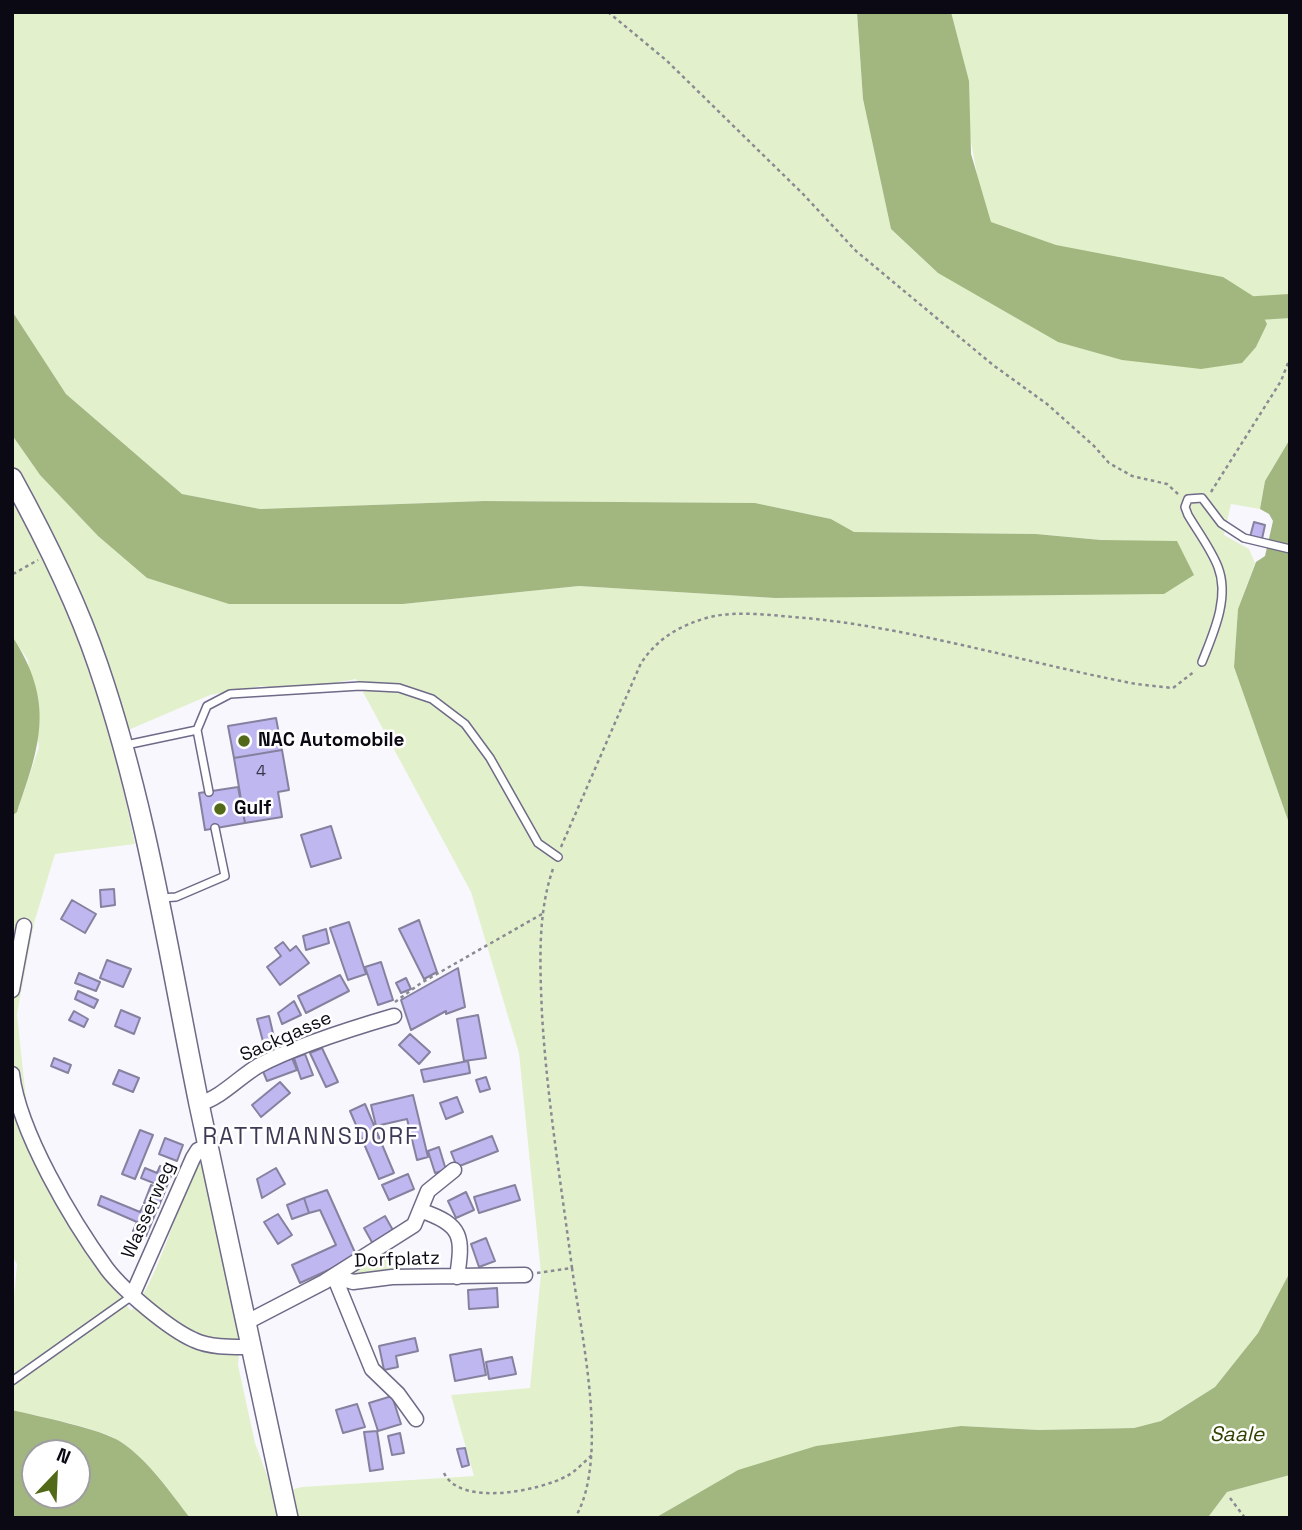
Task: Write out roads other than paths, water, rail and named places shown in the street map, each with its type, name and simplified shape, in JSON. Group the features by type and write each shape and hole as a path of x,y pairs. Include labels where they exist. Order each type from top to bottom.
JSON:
{"main road":[{"path":"12,478 52,551 98,663 123,745 161,898 199,1104 288,1518"}],"street":[{"path":"12,990 24,926"},
{"name":"Sackgasse","path":"199,1104 210,1100 258,1066 359,1026 394,1016"},
{"path":"12,1074 20,1111 44,1166 108,1270 132,1296 193,1340 210,1345 252,1347"},
{"name":"Wasserweg","path":"132,1296 193,1158 198,1150 209,1145"},
{"name":"Dorfplatz","path":"247,1322 334,1276 414,1225 428,1191 454,1170"},
{"name":"Dorfplatz","path":"334,1276 353,1282 392,1277 457,1278 462,1245 454,1227 442,1218 422,1211"},
{"path":"457,1278 525,1275"},
{"name":"Dorfplatz","path":"334,1276 372,1369 398,1394 416,1419"}],"lane":[{"path":"1202,662 1217,624 1221,595 1219,569 1188,515 1186,502 1197,496 1205,501 1221,523 1244,538 1290,549"},
{"path":"209,792 197,730 207,706 230,694 360,686 399,688 432,699 466,724 490,758 538,843 558,857"},
{"path":"123,745 197,730"},
{"path":"161,898 176,897 225,876 215,828"},
{"path":"12,1381 132,1296"}],"water":[{"path":"857,12 951,12 969,81 971,154 991,222 1056,245 1223,277 1253,296 1267,324 1256,347 1242,363 1201,369 1122,360 1058,342 938,273 891,229 863,99"},
{"path":"12,311 66,394 182,494 260,509 484,501 755,503 831,519 854,532 1036,534 1101,540 1177,541 1194,575 1164,594 775,598 579,586 403,604 229,604 147,578 98,536 40,475 12,435"},
{"path":"1290,439 1290,826 1234,667 1238,609 1256,562 1265,556 1273,521 1269,514 1260,509 1265,481"},
{"path":"12,636 26,660 34,682 40,723 32,765 17,812 12,816"},
{"name":"Saale","path":"1290,1272 1290,1475 1227,1492 1209,1516 655,1518 738,1470 816,1446 961,1426 1039,1430 1134,1428 1161,1421 1215,1387 1258,1333"},
{"path":"12,1410 85,1428 121,1442 149,1467 190,1518 12,1518"}],"waterway":[{"path":"1226,310 1290,306"}],"place":[{"name":"NAC Automobile","path":"244,741"},
{"name":"Gulf","path":"220,809"}],"district":[{"name":"RATTMANNSDORF","path":"311,1138"}]}
